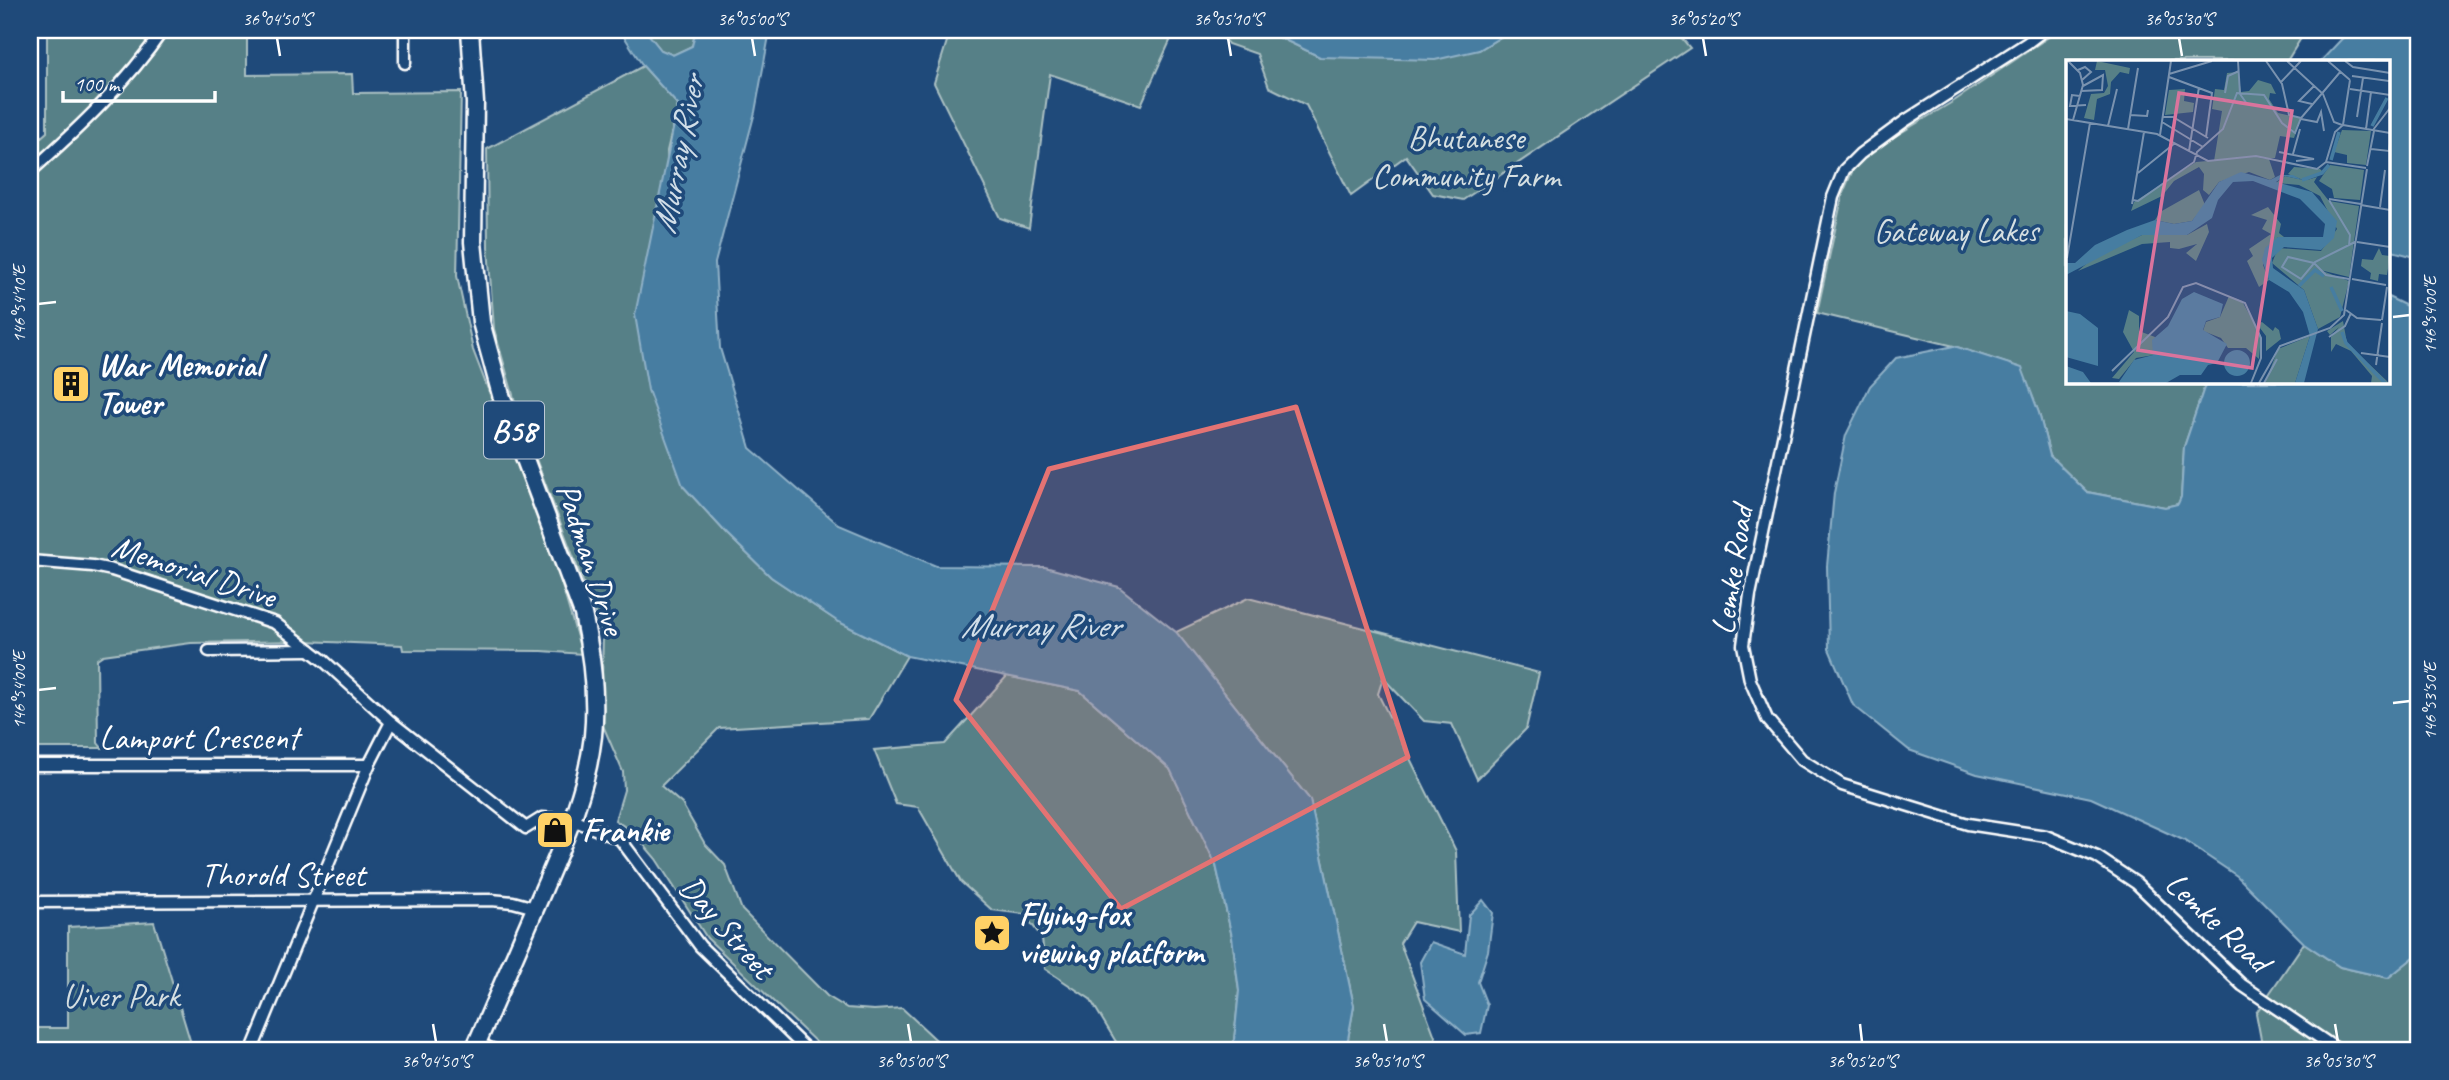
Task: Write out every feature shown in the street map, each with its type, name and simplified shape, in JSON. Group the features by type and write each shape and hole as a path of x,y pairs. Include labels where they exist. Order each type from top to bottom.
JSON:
{"main road":[{"name":"Padman Drive","path":"470,30 475,115 473,242 481,322 501,395 578,597 591,652 595,694 593,737 573,820 475,1047"}],"street":[{"path":"30,172 109,98 142,60 163,30"},
{"path":"405,30 405,63"},
{"name":"Lemke Road","path":"2044,30 1905,121 1860,154 1844,170 1833,197 1750,595 1743,645 1750,680 1767,719 1802,760 1842,785 1968,824 2046,836 2097,857 2136,883 2242,985 2338,1050"},
{"name":"Memorial Drive","path":"30,561 93,566 275,623 310,650 391,722 526,828 542,818 573,820"},
{"path":"209,652 310,650"},
{"path":"251,1050 369,765 391,722"},
{"name":"Lamport Crescent","path":"30,765 369,765"},
{"name":"Day Street","path":"573,820 620,839 700,946 807,1050"},
{"name":"Thorold Street","path":"30,902 491,900 536,908"},
{"path":"475,1047 494,1050"}],"highlighted area":[{"path":"1296,407 1408,757 1121,909 956,700 1049,469"}],"green space":[{"path":"47,30 247,30 247,75 352,74 353,93 461,92 457,276 473,350 559,575 582,654 542,651 403,650 402,645 304,641 191,643 103,655 97,659 98,743 102,748 30,748 30,147 47,132"},
{"path":"645,30 696,30 692,46 673,55 661,50"},
{"path":"958,30 1175,30 1141,105 1050,74 1029,228 1000,218 934,83 948,38"},
{"name":"Bhutanese Community Farm","path":"1216,30 1264,30 1320,57 1479,50 1512,30 1675,30 1690,48 1463,200 1433,194 1406,156 1351,196 1306,105 1269,87 1257,54 1228,44"},
{"name":"Gateway Lakes","path":"2059,30 2306,30 2288,60 2066,60 2066,383 2206,383 2184,447 2181,497 2178,504 2165,507 2087,492 2050,456 2039,413 2021,368 1954,346 1817,313 1843,193 1854,167 1872,150 1954,101"},
{"path":"643,66 678,105 667,151 683,486 771,577 837,621 907,656 869,719 719,728 661,786 682,804 705,844 725,865 742,910 827,996 847,1008 902,1008 947,1050 824,1050 707,938 656,859 634,833 615,820 624,790 623,772 601,721 603,634 518,412 494,329 488,247 487,149"},
{"path":"1248,598 1539,673 1526,729 1477,779 1452,724 1424,721 1383,678 1378,694 1456,851 1459,932 1413,922 1400,943 1440,1050 1346,1050 1354,1006 1310,800 1176,632"},
{"path":"1007,676 1080,691 1170,769 1216,865 1232,937 1239,991 1233,1050 1121,1050 1090,999 1045,969 1042,938 1024,914 992,910 961,882 918,807 896,804 874,750 945,744"},
{"name":"Uiver Park","path":"154,922 193,1050 30,1050 30,1028 68,1028 68,927"},
{"path":"2304,943 2340,967 2388,978 2419,953 2419,1050 2263,1050 2256,1013"}],"water":[{"name":"Murray River","path":"620,30 645,30 661,50 673,55 692,46 696,30 770,30 755,112 715,263 720,348 750,448 839,525 936,566 1045,567 1119,587 1176,632 1310,800 1354,1006 1346,1050 1233,1050 1239,991 1232,937 1216,865 1170,769 1080,691 907,656 837,621 771,577 683,486 648,390 635,315 678,105 643,66"},
{"path":"1264,30 1512,30 1479,50 1435,60 1320,57"},
{"path":"2350,30 2419,31 2419,258 2390,251 2390,60 2322,60"},
{"path":"2390,298 2419,312 2419,953 2388,978 2340,967 2304,943 2237,876 2183,840 2091,798 1977,774 1909,750 1853,705 1829,649 1827,566 1834,493 1846,435 1870,386 1896,358 1954,346 2022,368 2039,413 2050,456 2087,492 2165,507 2178,504 2181,497 2184,447 2206,383 2390,383"},
{"path":"1483,900 1493,913 1488,951 1478,982 1487,1005 1481,1033 1466,1035 1425,999 1420,962 1431,942 1465,954 1469,915"}],"place":[{"name":"War Memorial Tower","path":"71,384"},
{"name":"Frankie","path":"555,830"},
{"name":"Flying-fox viewing platform","path":"992,933"}]}
